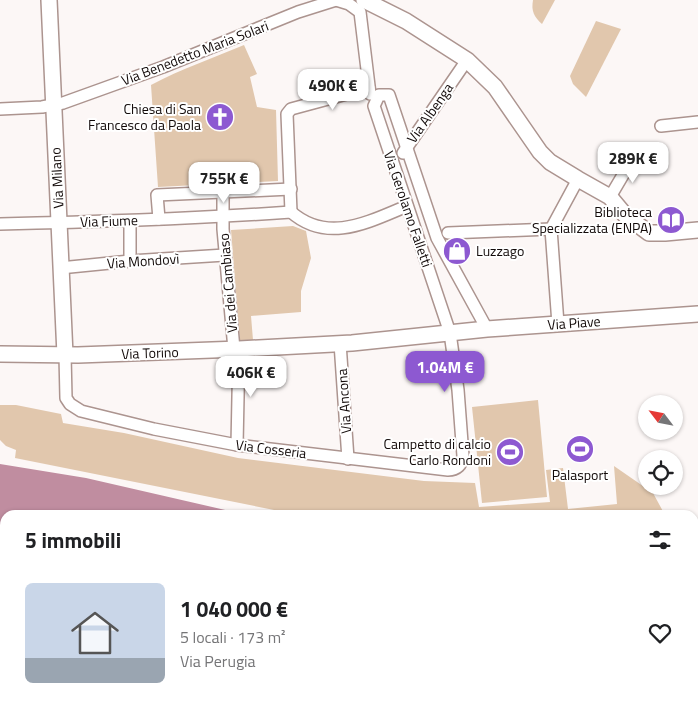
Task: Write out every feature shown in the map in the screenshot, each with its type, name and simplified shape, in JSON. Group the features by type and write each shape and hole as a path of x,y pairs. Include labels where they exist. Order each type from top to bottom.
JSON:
{"street":[{"name":"Via Milano","path":"49,0 65,355"},
{"name":"Via Benedetto Maria Solari","path":"0,109 63,103 163,67 289,16 336,0"},
{"name":"Via Gerolamo Falletti","path":"336,0 348,4 360,12 369,88 374,106 450,332 458,390 462,451"},
{"path":"364,0 406,21 467,60 495,87 540,152 550,162 610,197 625,215 649,233 698,230"},
{"name":"Via Albenga","path":"394,167 405,148 467,60"},
{"path":"369,88 291,109 287,114 291,212 309,224 324,228 342,229 407,206"},
{"path":"374,106 379,94 388,95 437,238 487,329"},
{"path":"661,126 698,122"},
{"path":"610,197 633,158"},
{"path":"558,324 551,229 578,179"},
{"path":"159,219 157,195 291,188"},
{"name":"Via dei Cambiaso","path":"223,192 222,217 225,255 237,349 237,445"},
{"name":"Via Fiume","path":"0,224 130,221 291,212"},
{"path":"130,221 130,261"},
{"path":"448,233 551,229"},
{"name":"Via Mondovì","path":"60,268 225,255"},
{"name":"Via Piave","path":"450,332 698,314"},
{"name":"Via Torino","path":"0,354 65,355 237,349 340,343 450,332"},
{"name":"Via Ancona","path":"340,343 348,459"},
{"name":"Via Cosseria","path":"65,355 66,398 70,404 90,414 237,445 452,470 461,464 462,451"}],"shaded area":[{"path":"533,0 555,0 542,24 534,14"},
{"path":"596,21 621,29 586,97 573,84 570,76"},
{"path":"244,45 257,74 250,77 257,107 276,110 278,181 158,187 151,85"},
{"path":"293,226 306,231 311,258 301,291 301,312 251,316 253,340 240,341 231,230"},
{"name":"Campetto di calcio Carlo Rondoni","path":"538,400 547,497 482,503 472,407"},
{"path":"0,405 16,405 61,414 63,423 124,433 238,458 424,481 475,483 479,507 550,502 546,470 563,468 568,509 617,504 614,466 638,483 638,495 654,495 662,510 274,510 15,458 16,450 6,446 0,440"},
{"path":"0,464 86,478 225,510 0,510"}],"place":[{"name":"Chiesa di San Francesco da Paola","path":"220,117"},
{"name":"Biblioteca Specializzata (ENPA)","path":"671,220"},
{"name":"Luzzago","path":"457,251"},
{"name":"Palasport","path":"580,449"},
{"name":"Campetto di calcio Carlo Rondoni","path":"510,452"}]}
